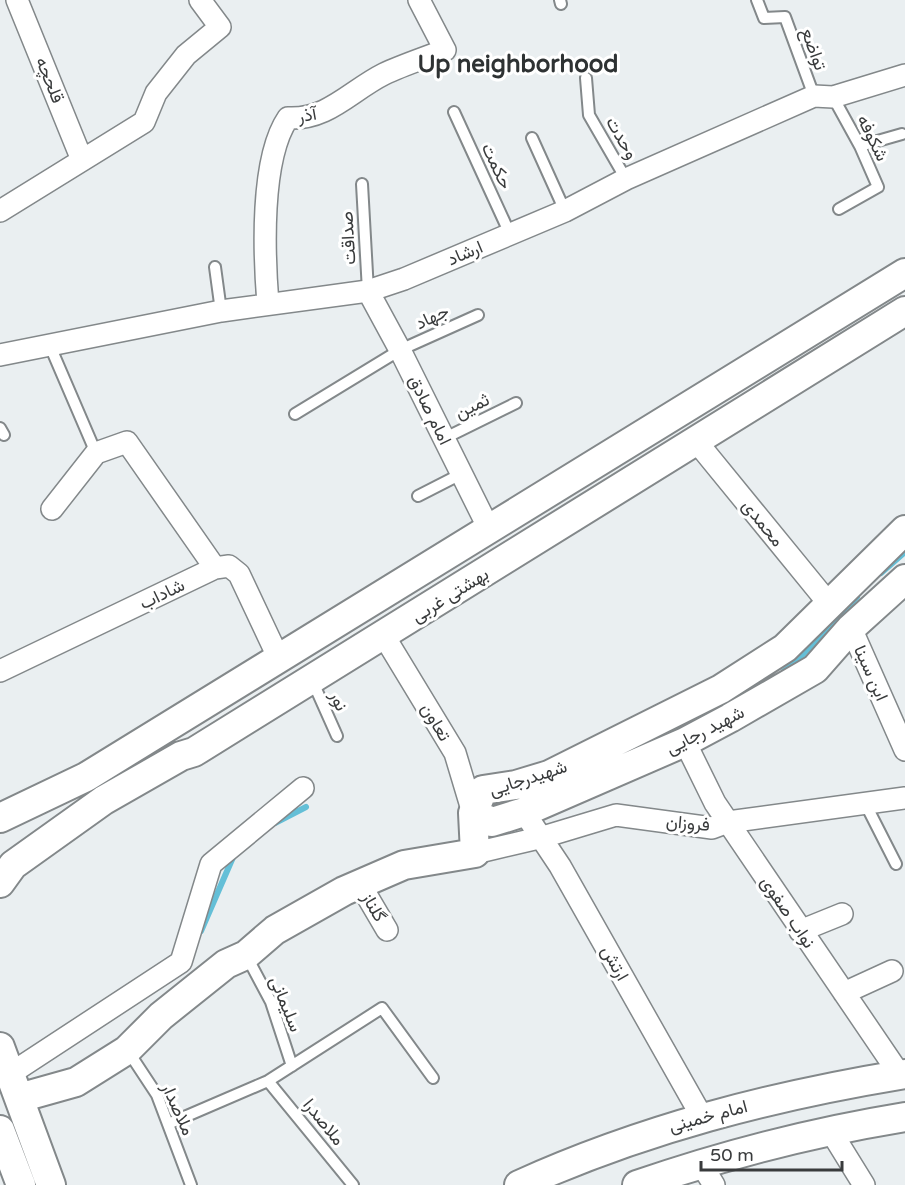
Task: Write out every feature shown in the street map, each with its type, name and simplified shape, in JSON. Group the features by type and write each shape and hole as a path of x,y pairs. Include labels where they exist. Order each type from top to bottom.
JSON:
{"street":[{"name":"قلحچه","path":"17,0 82,160"},
{"path":"0,211 144,122 156,93 186,55 220,27 200,0"},
{"name":"آذر","path":"268,304 264,248 272,164 279,131 288,118 306,119 322,114 352,92 384,74 445,50 419,0"},
{"name":"ارشاد","path":"3,349 50,346 221,311 368,291 405,279 565,211 626,179 823,97 905,75"},
{"name":"بهشتی غربی","path":"0,818 86,777 905,273"},
{"name":"امام صادق","path":"368,291 400,350 443,439 463,473 489,529"},
{"name":"بهشتی غربی","path":"0,883 13,865 104,800 181,756 194,752 312,680 905,311"},
{"path":"826,322 844,349"},
{"name":"محمدی","path":"696,441 830,605"},
{"path":"52,509 96,453 127,442 214,568 229,566 239,574 279,659"},
{"name":"شهیدرجایی","path":"475,853 473,813 483,790 516,785 549,775 721,689 785,648 905,530"},
{"name":"شاداب","path":"0,671 214,568"},
{"name":"شهید رجایی","path":"473,813 492,822 524,812 685,742 815,669 851,628 905,579"},
{"path":"830,605 851,628"},
{"name":"ابن سینا","path":"851,628 905,750"},
{"name":"تعاون","path":"384,636 454,753 473,813"},
{"name":"نواب صفوی","path":"685,742 728,822 800,931 903,1075"},
{"path":"15,1086 181,962 211,864 303,788"},
{"name":"فروزان","path":"475,853 543,837 616,815 712,828 728,822 905,798"},
{"name":"ارتش","path":"524,812 543,837 702,1117"},
{"path":"15,1086 76,1082 127,1050 161,1016 226,964 246,955 275,930 360,884 404,865 475,853"},
{"name":"گلناز","path":"360,884 387,930"},
{"path":"800,931 842,914"},
{"path":"844,993 892,971"},
{"path":"0,1047 51,1185"},
{"name":"امام خمینی","path":"519,1185 593,1153 702,1117 806,1092 903,1075"},
{"path":"637,1185 707,1174 830,1130 905,1117"},
{"path":"0,1130 15,1184"},
{"path":"830,1130 864,1185"}],"lane":[{"name":"تواضع","path":"757,0 764,18 784,17 823,97"},
{"name":"وحدت","path":"586,78 589,115 626,179"},
{"name":"شکوفه","path":"823,97 860,146 878,187 839,209"},
{"name":"حکمت","path":"454,112 510,234"},
{"path":"860,146 902,134"},
{"path":"532,138 565,211"},
{"name":"صداقت","path":"362,184 368,291"},
{"path":"214,267 221,311"},
{"name":"جهاد","path":"295,414 400,350 478,315"},
{"path":"50,346 96,453"},
{"name":"ثمین","path":"443,439 516,404"},
{"path":"418,496 463,473"},
{"name":"نور","path":"312,680 337,736"},
{"path":"865,803 896,864"},
{"name":"سلیمانی","path":"246,955 271,1002 292,1066"},
{"path":"168,1124 268,1080 382,1008 433,1078"},
{"name":"ملاصدار","path":"127,1050 157,1095 191,1185"},
{"name":"ملاصدرا","path":"268,1080 353,1185"}],"waterway":[{"path":"881,573 905,552"},
{"path":"784,671 794,664 857,597"},
{"path":"643,744 710,713"},
{"path":"275,823 306,807"},
{"path":"201,931 234,855"}],"district":[{"name":"Up neighborhood","path":"518,64"}]}
